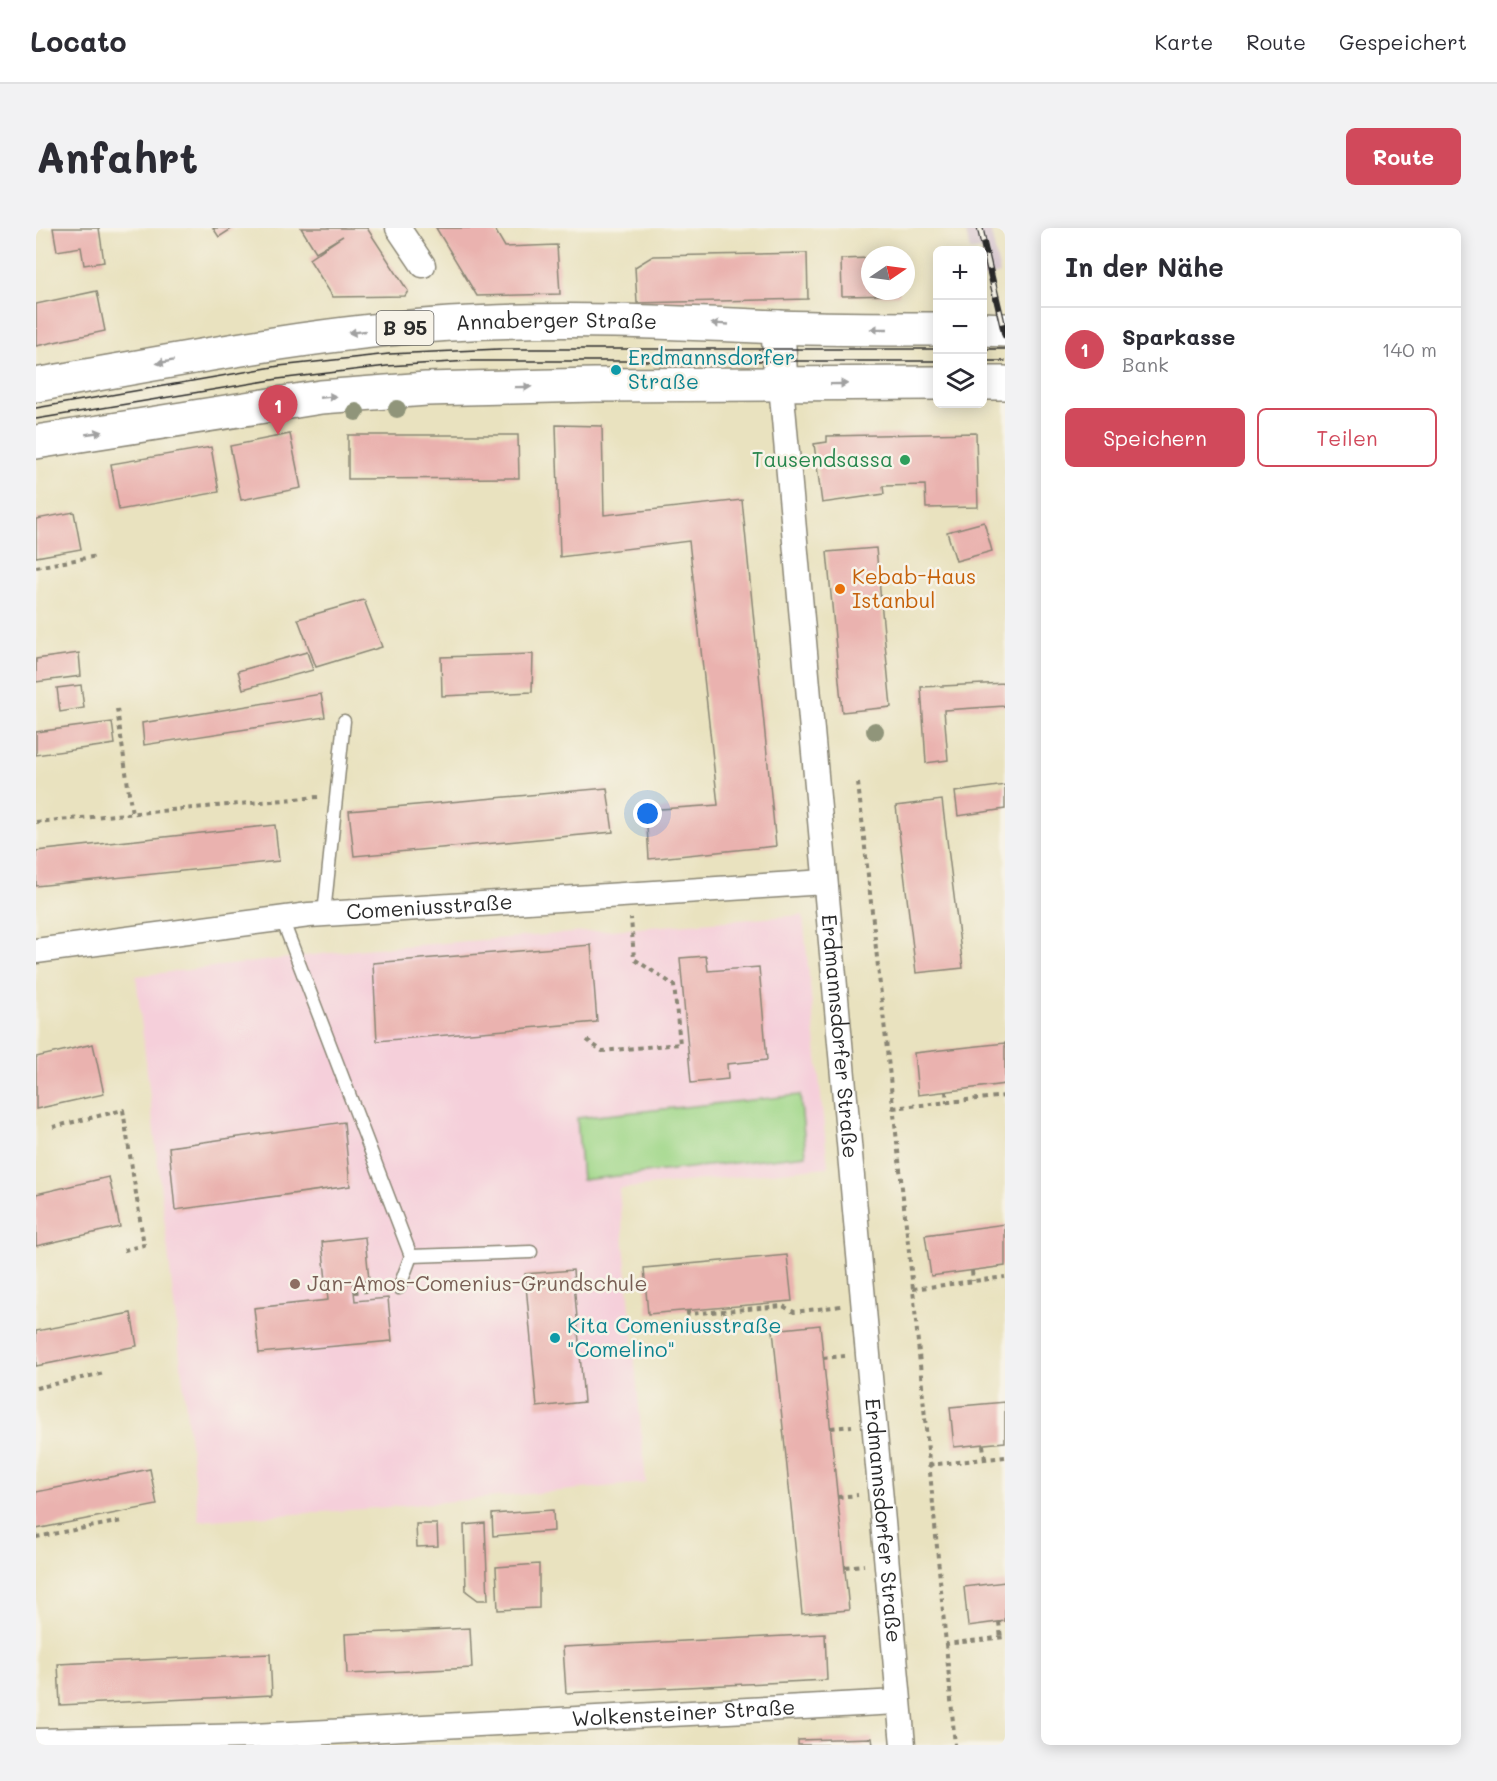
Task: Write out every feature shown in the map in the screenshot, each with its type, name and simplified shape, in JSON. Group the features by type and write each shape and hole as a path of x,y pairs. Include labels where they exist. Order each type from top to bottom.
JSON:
{"main road":[{"name":"Annaberger Straße","path":"36,385 333,335 432,325 574,321 933,329"},
{"name":"Erdmannsdorfer Straße","path":"778,327 781,385"},
{"path":"987,329 1005,330"},
{"path":"36,442 321,397 414,390 594,385 933,383"},
{"path":"987,383 1005,383"}],"street":[{"path":"398,228 423,265"},
{"name":"Erdmannsdorfer Straße","path":"781,385 903,1745"},
{"name":"Comeniusstraße","path":"36,951 324,914 825,882"},
{"name":"Wolkensteiner Straße","path":"36,1741 253,1740 898,1702"}],"lane":[{"path":"324,914 344,722"},
{"path":"282,919 411,1256 399,1288"},
{"path":"411,1256 531,1252"}],"path":[{"path":"36,567 97,556"},
{"path":"117,709 132,814"},
{"path":"858,783 913,1289 955,1745"},
{"path":"36,822 337,795"},
{"path":"587,1040 602,1051 680,1044 674,985 634,959 630,894"},
{"path":"946,1091 947,1102"},
{"path":"893,1108 1005,1096"},
{"path":"53,1127 123,1110 144,1245 121,1251"},
{"path":"972,1271 974,1281"},
{"path":"913,1289 1005,1277"},
{"path":"354,1292 399,1288"},
{"path":"688,1311 688,1314 745,1307 783,1306 794,1312 862,1303"},
{"path":"823,1358 840,1356"},
{"path":"36,1388 104,1373"},
{"path":"831,1428 848,1426"},
{"path":"983,1444 984,1459"},
{"path":"929,1465 1005,1456"},
{"path":"838,1497 856,1495"},
{"path":"36,1537 122,1521"},
{"path":"845,1567 861,1565"},
{"path":"946,1644 1003,1638 999,1622"}],"shaded area":[{"path":"965,228 990,228 1000,274 987,277 987,246 969,246"},
{"name":"Jan-Amos-Comenius-Grundschule","path":"803,915 828,1167 619,1189 646,1483 390,1507 199,1521 136,976 364,949"}],"green space":[{"path":"800,1095 806,1155 582,1180 577,1118"}],"building":[{"path":"53,228 99,228 104,262 84,265 81,247 57,251"},
{"path":"213,228 233,228 219,237"},
{"path":"301,228 367,228 408,291 405,296 333,297 309,259 343,236 316,252"},
{"path":"436,228 494,228 505,247 557,245 560,294 477,296"},
{"path":"807,253 808,299 637,303 635,267 653,256"},
{"path":"861,258 861,296 842,296 841,259"},
{"path":"97,291 105,331 36,346 36,304"},
{"path":"556,425 602,426 604,515 742,500 776,846 649,859 646,810 718,805 689,541 560,557"},
{"path":"976,433 978,507 926,508 925,485 883,486 884,494 822,503 814,444 827,442 827,436"},
{"path":"290,434 301,488 241,500 230,446"},
{"path":"348,435 518,435 519,478 348,479"},
{"path":"211,447 219,492 119,510 111,464"},
{"path":"74,512 81,549 36,557 36,519"},
{"path":"984,522 992,551 956,561 947,532"},
{"path":"876,548 891,707 842,712 827,552"},
{"path":"364,600 382,647 316,667 298,619"},
{"path":"307,652 313,670 243,689 238,671"},
{"path":"79,653 81,676 36,682 36,659"},
{"path":"533,654 532,692 442,696 441,657"},
{"path":"1005,683 1005,706 944,710 948,760 926,763 921,687"},
{"path":"81,685 84,708 60,712 57,688"},
{"path":"321,694 325,717 144,745 142,723"},
{"path":"112,722 115,744 36,755 36,732"},
{"path":"1005,785 1005,809 958,816 955,792"},
{"path":"607,788 613,832 354,856 349,811"},
{"path":"942,800 963,968 916,973 896,806"},
{"path":"275,825 279,861 36,886 36,851"},
{"path":"591,945 597,1022 377,1041 373,963"},
{"path":"706,956 708,971 759,967 767,1060 727,1064 728,1079 691,1083 680,958"},
{"path":"1005,1043 1005,1084 918,1095 914,1053"},
{"path":"93,1044 104,1094 36,1109 36,1057"},
{"path":"344,1122 350,1186 175,1210 169,1147"},
{"path":"109,1177 120,1227 36,1246 36,1194"},
{"path":"1005,1224 1005,1266 931,1276 925,1235"},
{"path":"365,1237 369,1280 353,1282 355,1301 388,1298 392,1341 259,1353 254,1308 328,1300 322,1242"},
{"path":"787,1255 792,1301 648,1314 644,1268"},
{"name":"Kita Comeniusstraße \"Comelino\"","path":"573,1270 584,1402 537,1407 525,1274"},
{"path":"131,1313 137,1346 36,1366 36,1331"},
{"path":"820,1325 849,1610 802,1614 773,1330"},
{"path":"1005,1402 1005,1442 954,1447 950,1407"},
{"path":"150,1469 157,1505 36,1529 36,1492"},
{"path":"553,1510 554,1531 493,1536 492,1514"},
{"path":"485,1523 488,1600 478,1600 466,1591 464,1525"},
{"path":"416,1524 437,1524 438,1546 417,1547"},
{"path":"539,1564 539,1608 498,1610 496,1567"},
{"path":"1005,1582 1005,1621 968,1626 964,1587"},
{"path":"470,1628 472,1668 347,1674 345,1634"},
{"path":"825,1634 827,1680 566,1693 563,1647"},
{"path":"270,1654 272,1695 60,1705 58,1664"},
{"path":"872,1738 873,1745 798,1745 798,1740"}],"tram line":[{"path":"36,408 279,366 389,354 499,349 933,349"},
{"path":"987,349 1005,349"},
{"path":"36,419 278,379 387,366 470,361 933,361"},
{"path":"987,361 1005,361"}],"railway":[{"path":"980,228 1005,335"}],"place":[{"name":"Erdmannsdorfer Straße","path":"616,370"},
{"name":"Sparkasse","path":"278,435"},
{"name":"Tausendsassa","path":"905,460"},
{"name":"Kebab-Haus Istanbul","path":"840,589"},
{"name":"Jan-Amos-Comenius-Grundschule","path":"295,1284"},
{"name":"Kita Comeniusstraße \"Comelino\"","path":"555,1338"}]}
